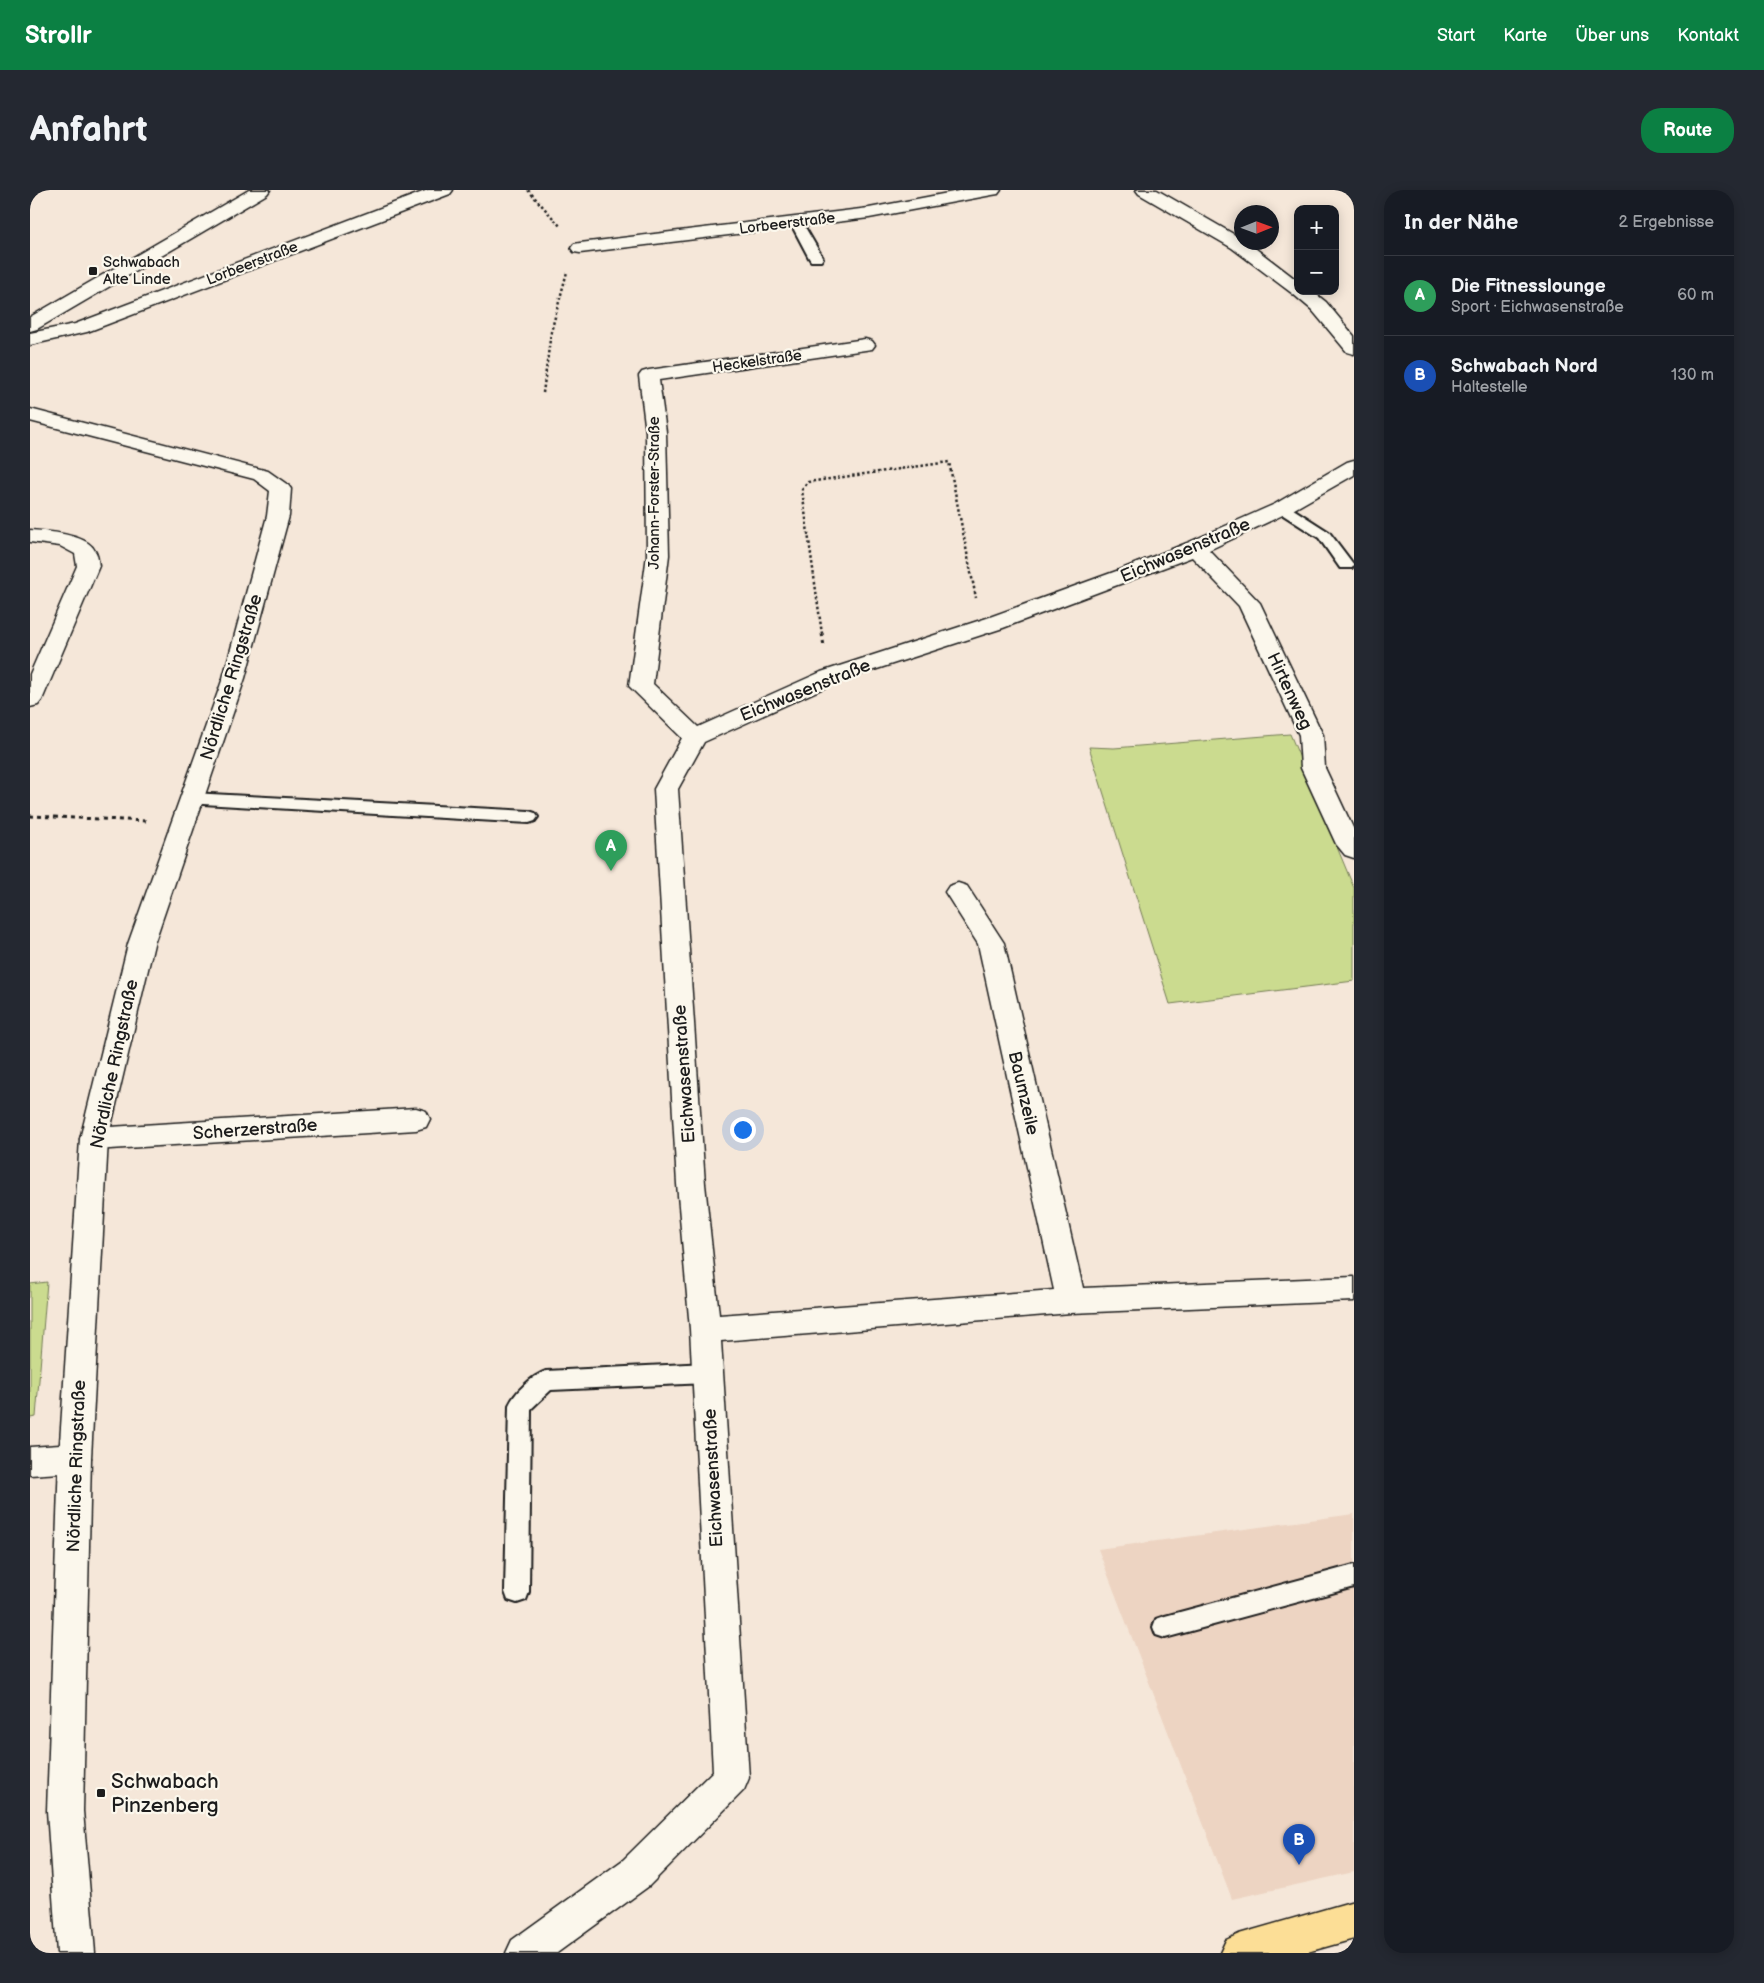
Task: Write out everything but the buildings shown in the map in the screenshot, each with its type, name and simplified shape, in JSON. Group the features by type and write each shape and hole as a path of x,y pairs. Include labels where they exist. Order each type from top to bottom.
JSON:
{"main road":[{"path":"1239,1953 1354,1920"}],"street":[{"name":"Lorbeerstraße","path":"30,339 80,328 444,190"},
{"name":"Lorbeerstraße","path":"580,248 869,213 992,190"},
{"path":"1145,190 1238,244 1294,286"},
{"path":"30,325 252,192"},
{"path":"1305,295 1319,306 1354,348"},
{"name":"Heckelstraße","path":"649,376 865,345"},
{"name":"Johann-Forster-Straße","path":"649,376 656,432 658,555 641,686 695,737"},
{"name":"Nördliche Ringstraße","path":"30,415 261,475 281,489 278,516 234,678 141,944 94,1139 75,1458 65,1811 76,1953"},
{"name":"Eichwasenstraße","path":"525,1953 636,1873 730,1778 705,1329 691,1184 666,789 695,737 829,677 995,623 1130,574 1195,548 1282,508 1354,466"},
{"path":"30,536 65,540 84,551 88,566 30,700"},
{"name":"Hirtenweg","path":"1195,548 1249,603 1311,735 1313,768 1348,844 1354,848"},
{"name":"Baumzeile","path":"958,892 991,944 1071,1301"},
{"name":"Scherzerstraße","path":"94,1139 416,1119"},
{"path":"705,1329 1071,1301 1354,1289"},
{"path":"30,1461 75,1458"}],"lane":[{"path":"796,222 816,258"},
{"path":"1282,508 1324,535 1346,565"},
{"path":"187,811 528,816"},
{"path":"517,1592 520,1405 546,1381 707,1374"},
{"path":"1165,1627 1354,1576"}],"path":[{"path":"528,190 580,248 574,255 562,286 545,366 543,393"},
{"path":"829,677 802,490 808,482 949,462 976,598 995,623"},
{"path":"30,816 187,811"}],"shaded area":[{"path":"1354,1514 1354,1872 1232,1899 1098,1549"}],"green space":[{"path":"1290,734 1354,888 1354,981 1170,1004 1089,747 1114,748"},
{"path":"47,1282 36,1417 30,1418 30,1284"}],"place":[{"name":"Schwabach Alte Linde","path":"93,271"},
{"name":"Die Fitnesslounge","path":"611,871"},
{"name":"Schwabach Pinzenberg","path":"101,1793"},
{"name":"Schwabach Nord","path":"1299,1865"}]}
